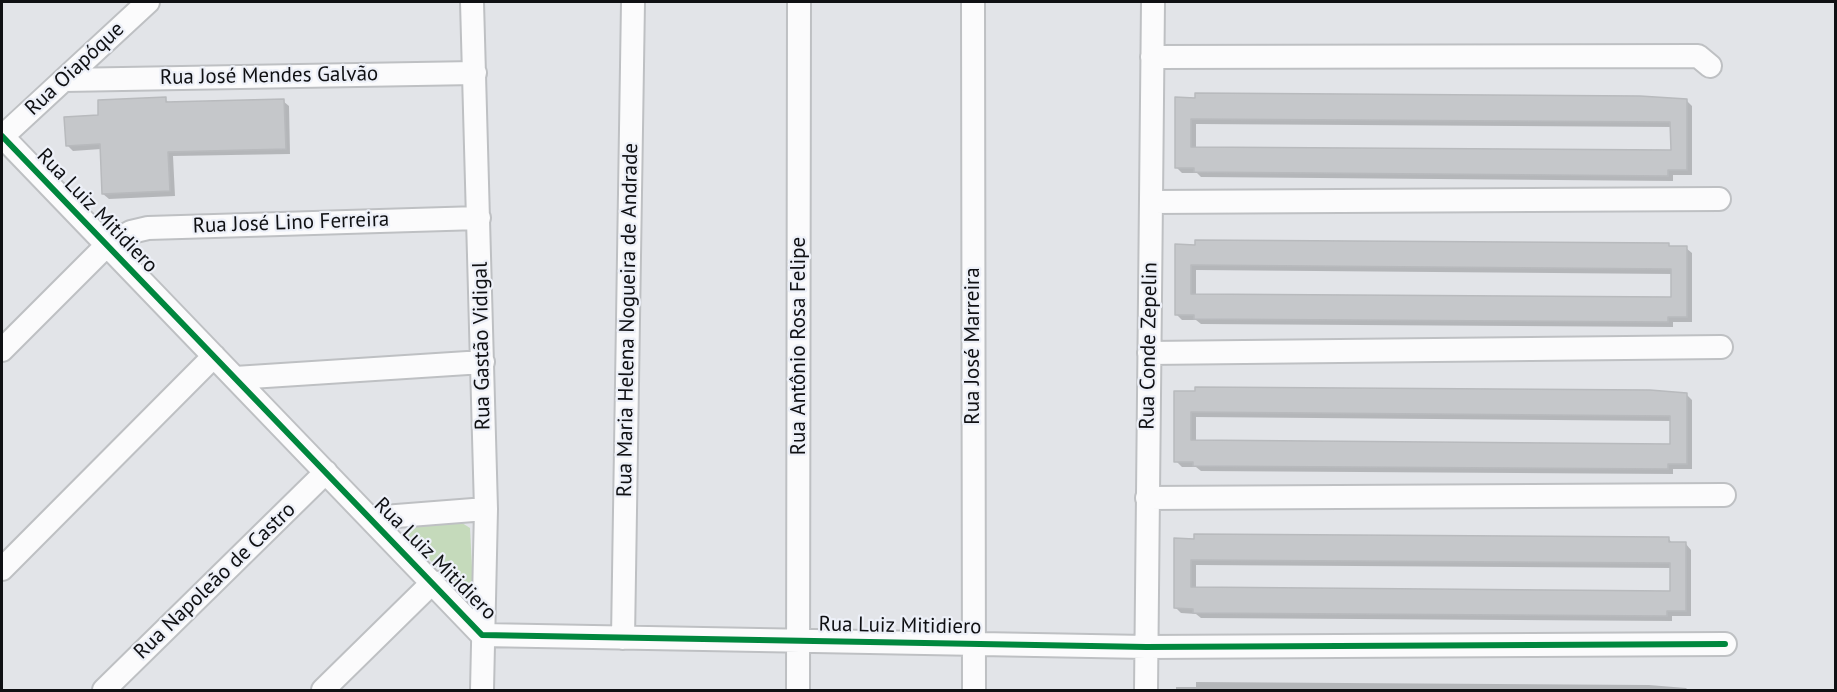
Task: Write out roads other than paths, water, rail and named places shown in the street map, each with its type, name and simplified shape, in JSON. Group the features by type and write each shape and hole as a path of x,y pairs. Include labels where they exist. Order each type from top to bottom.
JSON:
{"street":[{"name":"Rua Oiapóque","path":"2,137 148,2"},
{"name":"Rua Gastão Vidigal","path":"472,2 486,509 482,690"},
{"name":"Rua Maria Helena Nogueira de Andrade","path":"622,638 633,2"},
{"name":"Rua Antônio Rosa Felipe","path":"798,690 799,2"},
{"name":"Rua José Marreira","path":"973,2 974,690"},
{"name":"Rua Conde Zepelin","path":"1146,690 1153,2"},
{"path":"1152,57 1698,56 1710,66"},
{"name":"Rua José Mendes Galvão","path":"64,80 475,73"},
{"name":"Rua Luiz Mitidiero","path":"2,137 433,582 482,636 1146,647 1725,644"},
{"path":"1151,202 1719,199"},
{"name":"Rua José Lino Ferreira","path":"107,245 148,228 479,218"},
{"path":"2,350 107,245"},
{"path":"1149,353 1721,346"},
{"path":"2,569 214,356"},
{"path":"235,378 483,362"},
{"name":"Rua Napoleão de Castro","path":"104,690 326,472"},
{"path":"1148,498 1724,495"},
{"path":"371,518 486,509"},
{"path":"323,690 433,582"}]}
